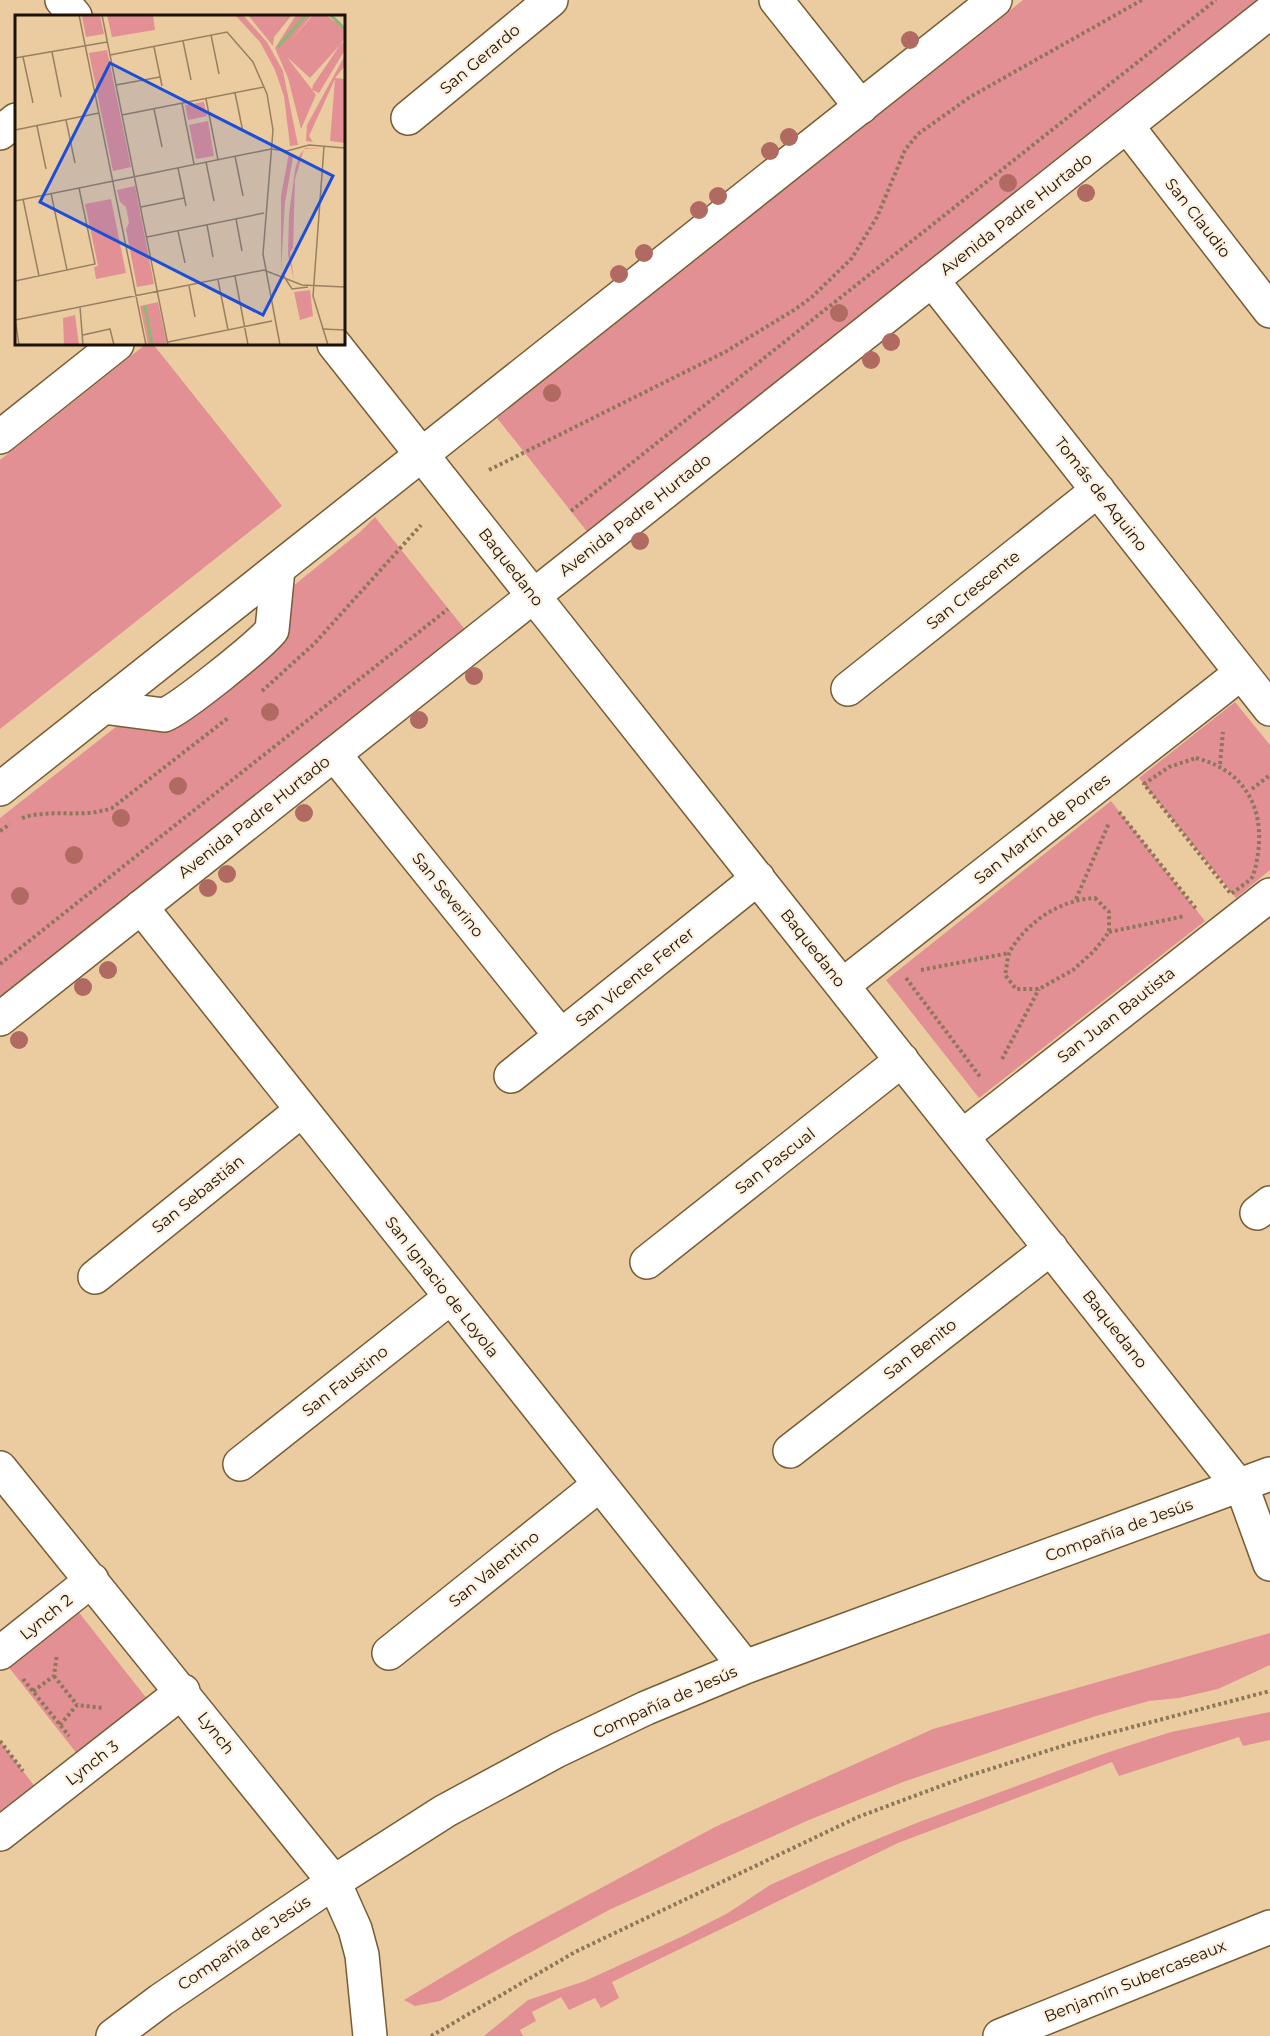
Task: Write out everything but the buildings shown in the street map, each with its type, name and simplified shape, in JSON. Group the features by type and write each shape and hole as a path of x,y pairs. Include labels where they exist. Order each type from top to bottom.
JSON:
{"street":[{"path":"62,0 74,15"},
{"name":"San Gerardo","path":"408,118 551,0"},
{"path":"776,0 861,107"},
{"path":"0,789 995,0"},
{"name":"Avenida Padre Hurtado","path":"0,1019 1270,12"},
{"path":"0,133 15,121"},
{"name":"San Claudio","path":"1127,126 1270,311"},
{"name":"Tomás de Aquino","path":"932,280 1270,709"},
{"path":"0,436 116,345"},
{"name":"Baquedano","path":"335,345 1239,1486 1245,1495 1270,1564"},
{"name":"San Crescente","path":"848,689 1098,490"},
{"path":"103,707 164,715 266,637 272,630 278,569"},
{"name":"San Martín de Porres","path":"843,985 1241,673"},
{"name":"San Severino","path":"334,754 561,1036"},
{"name":"San Vicente Ferrer","path":"511,1076 758,878"},
{"name":"San Juan Bautista","path":"963,1136 1270,895"},
{"name":"San Ignacio de Loyola","path":"141,907 745,1667"},
{"name":"San Pascual","path":"647,1262 902,1060"},
{"name":"San Sebastián","path":"95,1277 302,1110"},
{"name":"San Benito","path":"790,1451 1051,1248"},
{"name":"San Faustino","path":"240,1464 450,1297"},
{"name":"Lynch","path":"0,1468 183,1691 334,1882 355,1929 362,1955 367,1992 367,2034"},
{"name":"Compañía de Jesús","path":"113,2036 161,2000 334,1882 445,1812 558,1750 646,1708 745,1667 1270,1474"},
{"name":"San Valentino","path":"389,1653 599,1485"},
{"name":"Lynch 2","path":"1,1653 92,1580"},
{"name":"Lynch 3","path":"0,1834 183,1691"},
{"name":"Benjamín Subercaseaux","path":"1000,2036 1270,1927"}],"path":[{"path":"489,470 732,348 794,310 812,297 852,258 877,217 905,150 918,134 970,97 1142,0"},
{"path":"571,511 1216,0"},
{"path":"0,964 448,609"},
{"path":"1258,797 1252,789 1220,764 1196,758 1169,767 1144,784 1231,894 1252,876 1264,853"},
{"path":"1252,789 1270,775"},
{"path":"1076,899 1116,808 1200,913 1109,932"},
{"path":"1095,898 1109,912 1109,932 1094,951 1073,970 1039,989 1016,989 1005,975 1009,953 1031,926 1052,910 1076,899 1095,898"},
{"path":"987,1086 903,973 1009,953"},
{"path":"998,1066 1039,989"},
{"path":"1,1653 92,1763"},
{"path":"54,1676 77,1705"},
{"path":"431,2036 575,1952 858,1817 965,1777 1076,1742 1270,1691"}],"shaded area":[{"path":"1023,0 1258,0 589,534 497,418"},
{"path":"145,345 154,345 282,506 0,729 0,460"},
{"path":"375,517 467,632 0,1001 0,818 117,726 154,732 179,727 278,648 288,626 293,586 360,532"},
{"path":"1235,702 1270,745 1270,870 1236,898 1139,778"},
{"path":"1111,801 1205,921 979,1098 886,980"},
{"path":"77,1610 148,1700 78,1755 7,1665"},
{"path":"1270,1633 1270,1665 1218,1689 1179,1698 1149,1701 1096,1716 903,1782 809,1820 611,1909 440,2001 415,2006 404,2000 513,1935 717,1826 933,1729"},
{"path":"1270,1712 1270,1740 1243,1746 1239,1737 1119,1776 1112,1762 898,1843 612,1982 619,1998 601,2008 595,1998 569,2010 561,1997 532,2012 536,2021 520,2030 523,2036 484,2036 528,2000 585,1981 683,1936 728,1913 770,1885 826,1860 919,1822 1106,1753 1171,1732"},
{"path":"0,1741 36,1788 0,1817"}]}
